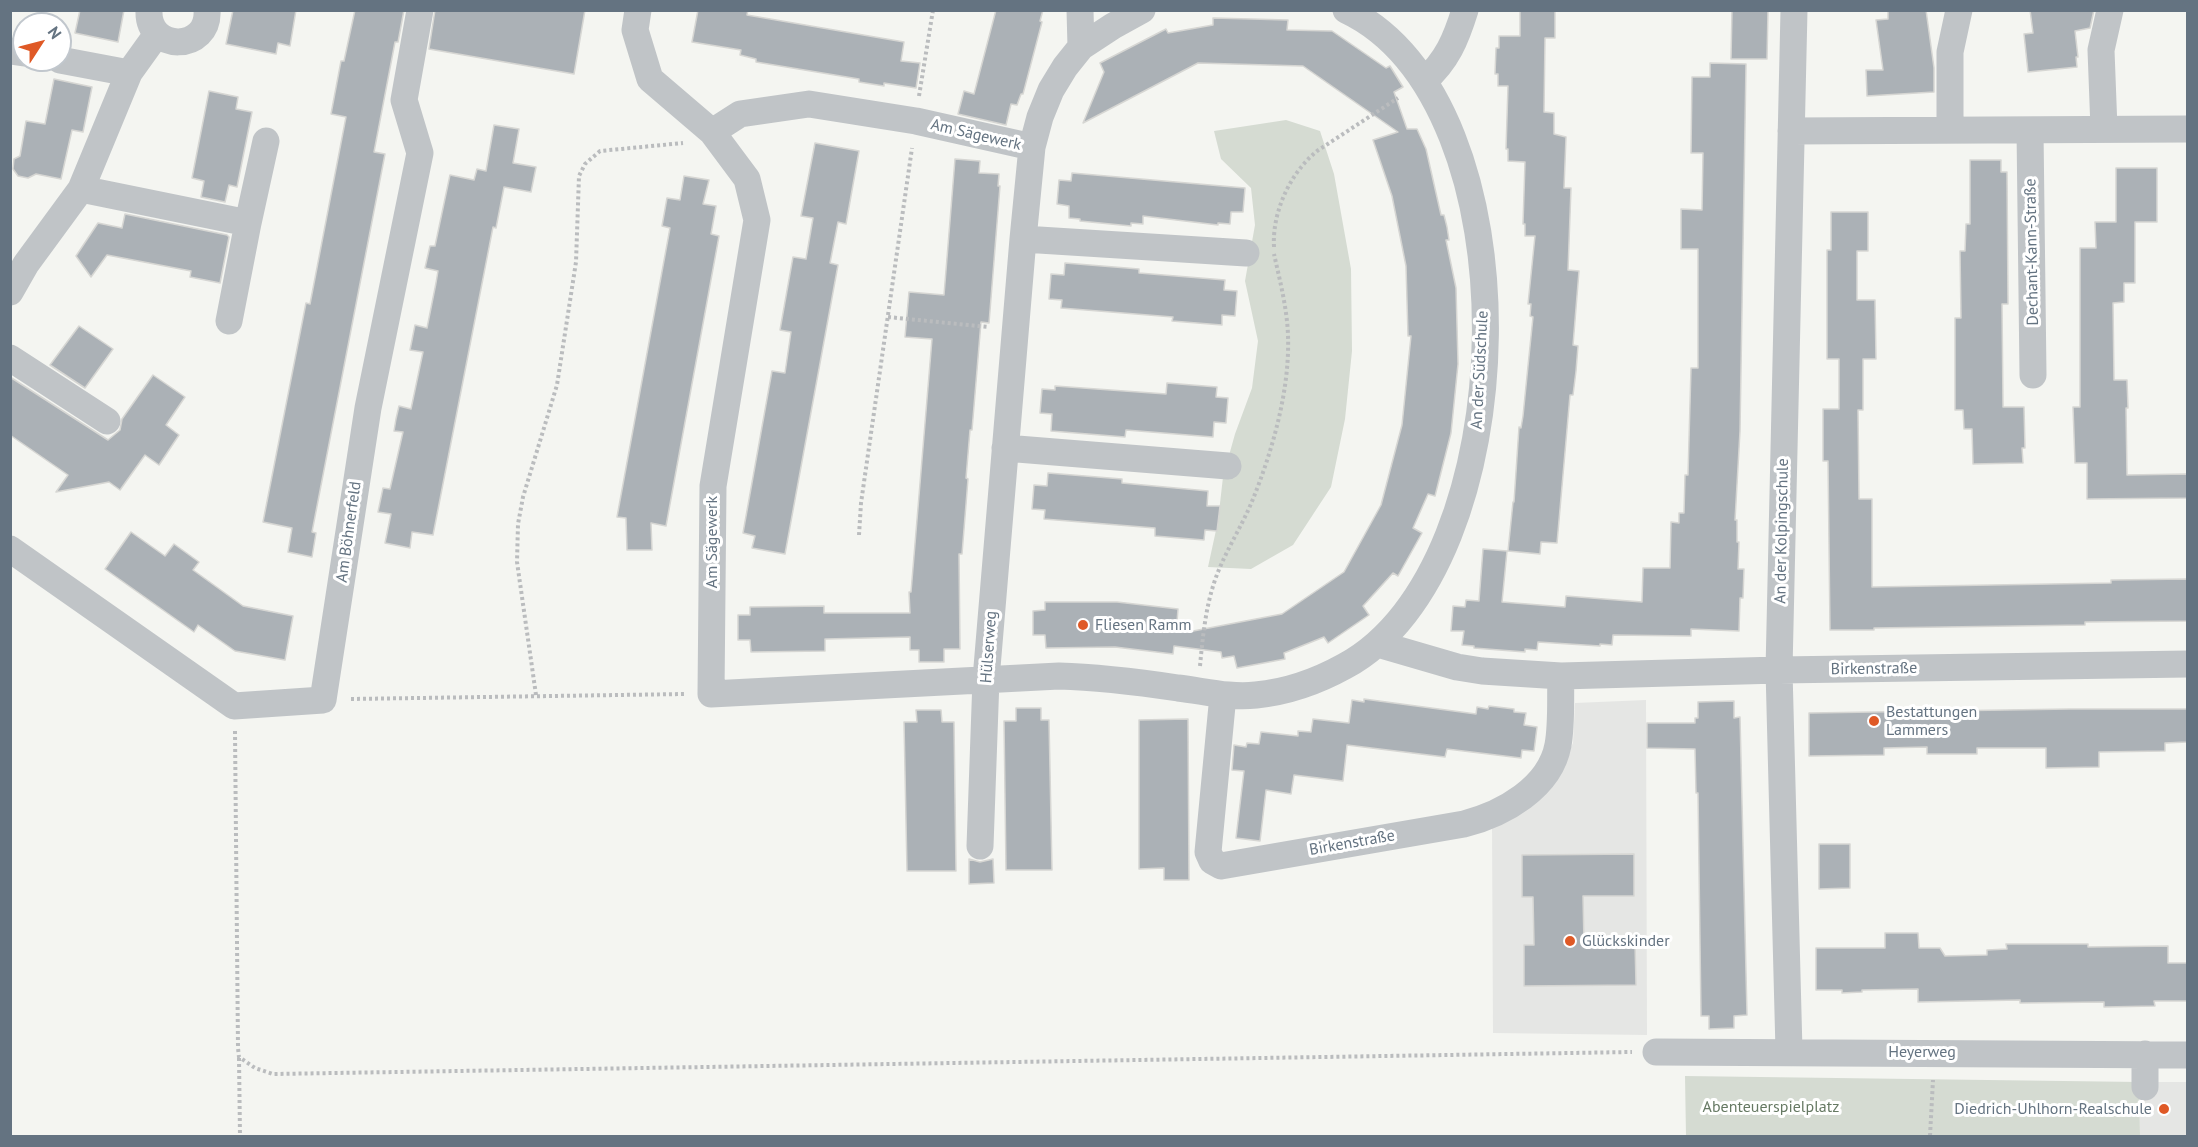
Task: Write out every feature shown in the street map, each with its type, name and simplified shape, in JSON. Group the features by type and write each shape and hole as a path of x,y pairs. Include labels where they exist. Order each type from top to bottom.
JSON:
{"street":[{"path":"10,292 31,257 81,189 129,73 153,22 174,43 184,42 201,33 206,24 207,10"},
{"name":"Am Böhnerfeld","path":"323,700 368,408 420,153 404,100 420,10"},
{"name":"Am Sägewerk","path":"638,10 635,30 650,79 712,132 747,178 758,220 713,486 711,694"},
{"path":"1080,10 1081,46"},
{"path":"1081,46 1142,10"},
{"name":"An der Südschule","path":"1346,10 1371,25 1395,44 1424,81 1442,112 1461,163 1477,227 1484,312 1483,381 1472,460 1464,491 1449,533 1429,576 1400,621 1378,644"},
{"path":"1424,81 1442,63 1451,49 1458,34 1464,10"},
{"name":"An der Kolpingschule","path":"1789,1051 1779,670 1794,10"},
{"path":"1950,130 1950,52 1959,10"},
{"path":"2104,129 2102,50 2109,10"},
{"name":"Hülserweg","path":"980,846 986,679 1032,147 1045,103 1057,79 1081,46"},
{"path":"72,62 129,73"},
{"name":"Am Sägewerk","path":"712,132 740,114 809,104 916,121 1032,147"},
{"path":"1791,131 2187,129"},
{"name":"Dechant-Kann-Straße","path":"2030,130 2033,375"},
{"path":"229,321 266,141"},
{"path":"81,189 248,222"},
{"path":"1023,239 1246,253"},
{"path":"10,358 107,421"},
{"path":"1005,448 1228,466"},
{"path":"10,549 234,706 323,700"},
{"path":"711,694 986,679 1095,677 1210,693 1256,695 1315,680 1347,665 1378,644"},
{"name":"Birkenstraße","path":"1378,644 1474,670 1561,676 1779,670 2187,664"},
{"name":"Birkenstraße","path":"1210,693 1208,852 1212,861 1221,866 1464,824 1495,814 1526,794 1551,766 1559,735 1561,676"},
{"name":"Heyerweg","path":"1656,1052 2187,1054"},
{"path":"2145,1054 2145,1087"}],"path":[{"path":"859,535 861,503 933,10"},
{"path":"1210,693 1204,629 1211,592 1227,551 1259,483 1283,390 1288,335 1274,240 1282,202 1296,174 1311,156 1424,81"},
{"path":"536,695 517,562 518,524 523,497 557,385 576,262 579,176 585,164 600,151 681,144 712,132"},
{"path":"888,318 1015,330"},
{"path":"323,700 711,694"},
{"path":"234,706 240,1137"},
{"path":"239,1057 255,1068 273,1074 1656,1052"},
{"path":"1930,1137 1934,1052"}],"shaded area":[{"name":"Glückskinder","path":"1646,700 1647,1035 1493,1033 1492,825 1556,778 1573,743 1575,703"},
{"name":"Diedrich-Uhlhorn-Realschule","path":"2139,1082 2187,1082 2187,1136 2140,1136"}],"green space":[{"path":"1286,120 1320,131 1334,174 1351,269 1352,351 1345,419 1331,487 1293,545 1251,569 1208,567 1218,521 1223,477 1235,434 1252,388 1258,341 1245,281 1255,225 1251,188 1221,159 1214,131"},
{"name":"Abenteuerspielplatz","path":"1685,1076 2139,1082 2140,1136 1686,1136"}],"building":[{"path":"80,10 124,10 118,42 75,33"},
{"path":"233,10 296,10 290,46 278,43 276,54 226,44"},
{"path":"355,10 404,10 398,42 395,42 374,152 385,154 312,532 316,533 312,557 288,552 292,528 263,522 306,303 310,304 346,117 331,114 341,61 344,61"},
{"path":"435,10 585,10 574,74 429,49"},
{"path":"698,10 748,10 747,15 904,42 901,61 920,63 916,88 859,82 859,79 756,62 756,59 740,55 741,50 692,42"},
{"path":"996,10 1043,10 1040,21 1042,22 1023,94 1017,105 1011,104 1006,125 958,114 964,91 974,94"},
{"path":"1520,10 1555,10 1555,38 1545,38 1544,112 1554,113 1554,134 1566,137 1564,188 1571,188 1568,270 1579,271 1573,345 1578,346 1576,371 1573,395 1570,395 1557,543 1541,542 1540,554 1508,551 1519,427 1521,428 1523,416 1533,317 1530,316 1531,304 1528,304 1535,236 1525,236 1525,224 1523,224 1525,162 1508,161 1508,149 1506,149 1508,86 1498,86 1498,74 1495,74 1499,36 1520,36"},
{"path":"1732,10 1768,10 1767,59 1731,59"},
{"path":"1888,10 1926,10 1934,68 1934,92 1867,96 1866,70 1883,70 1876,20 1888,19"},
{"path":"2030,10 2094,10 2090,28 2075,31 2077,67 2028,72 2024,34 2033,33"},
{"path":"1213,18 1288,20 1287,30 1332,31 1386,68 1390,66 1403,87 1394,92 1407,129 1417,129 1426,149 1441,215 1444,215 1447,227 1449,240 1446,240 1456,288 1458,364 1451,433 1435,496 1428,494 1413,528 1422,533 1398,576 1393,573 1363,606 1369,615 1328,643 1324,637 1284,653 1285,659 1237,668 1234,656 1222,658 1221,652 1174,646 1173,654 1115,647 1046,648 1045,635 1033,635 1033,611 1045,610 1045,602 1117,602 1178,609 1177,622 1189,623 1188,632 1282,614 1344,572 1381,505 1402,425 1411,336 1408,336 1406,266 1392,196 1373,140 1398,132 1303,66 1198,63 1083,123 1104,72 1100,63 1166,29 1168,33 1213,25"},
{"path":"1710,63 1746,64 1740,431 1735,520 1737,520 1737,542 1739,542 1738,569 1744,569 1739,631 1691,629 1691,636 1613,635 1612,645 1600,644 1600,646 1538,642 1537,650 1525,649 1525,652 1462,645 1464,631 1451,631 1453,606 1465,607 1466,600 1479,601 1483,549 1507,551 1502,602 1565,607 1566,596 1642,602 1643,568 1670,568 1671,522 1679,523 1679,513 1684,513 1685,475 1688,475 1691,368 1698,368 1698,249 1681,249 1681,209 1702,210 1703,153 1691,153 1692,77 1710,77"},
{"path":"54,79 92,87 83,132 72,130 61,179 36,174 28,178 18,176 13,169 14,159 20,156 26,121 45,124"},
{"path":"209,91 238,97 236,109 252,112 237,187 229,185 225,202 201,197 204,181 192,178"},
{"path":"494,125 519,129 513,163 536,167 531,192 504,187 496,228 493,227 433,535 412,532 410,548 385,543 391,514 378,512 383,488 390,489 403,432 394,431 396,419 399,406 411,409 423,352 410,350 415,325 427,328 438,271 425,268 430,246 435,246 450,175 474,180 477,169 486,171"},
{"path":"815,143 859,151 846,224 838,222 830,263 838,265 785,554 752,548 755,536 743,533 772,371 785,373 791,332 780,330 793,257 806,259 813,218 801,216"},
{"path":"955,159 980,161 979,173 999,174 998,186 1000,186 989,323 981,322 966,478 968,479 962,554 959,554 960,649 944,649 944,662 919,662 919,650 910,650 910,637 825,639 825,651 751,652 750,640 738,640 738,615 750,615 750,607 824,606 824,613 910,613 909,592 911,592 932,339 905,337 909,292 944,295"},
{"path":"1970,160 2001,160 2001,172 2007,172 2008,304 2002,304 2003,407 2024,407 2023,463 1973,464 1972,429 1964,429 1963,410 1955,410 1955,318 1961,318 1960,251 1965,251 1966,224 1970,224"},
{"path":"2116,168 2157,168 2157,222 2135,222 2135,283 2124,283 2124,302 2113,303 2114,380 2127,380 2127,475 2187,474 2187,498 2087,499 2087,463 2075,463 2073,407 2080,407 2080,248 2096,248 2095,222 2116,222"},
{"path":"1072,173 1245,188 1243,212 1231,212 1230,224 1218,223 1218,225 1143,216 1143,224 1131,223 1131,226 1080,221 1080,219 1069,218 1069,206 1057,204 1059,180 1071,181"},
{"path":"684,176 709,180 703,204 716,206 711,234 719,236 666,526 651,523 652,550 627,550 626,518 617,517 670,228 662,226 667,198 680,200"},
{"path":"1831,212 1868,212 1868,251 1857,251 1857,300 1875,300 1876,359 1863,359 1863,410 1858,410 1859,499 1872,499 1872,587 2111,583 2111,580 2187,579 2187,621 1830,630 1828,461 1823,461 1823,409 1839,409 1839,359 1827,359 1827,250 1831,250"},
{"path":"125,214 227,235 229,237 220,283 190,277 191,271 107,255 91,277 76,256 98,223 122,228"},
{"path":"1065,263 1139,269 1139,273 1225,280 1224,290 1237,291 1235,316 1222,315 1222,325 1172,321 1173,317 1061,308 1062,300 1049,299 1051,274 1064,275"},
{"path":"79,326 113,349 85,388 50,365"},
{"path":"153,375 185,397 166,425 179,435 159,465 145,455 120,490 109,482 56,492 68,475 10,435 10,377 108,440 120,430 122,419"},
{"path":"1167,383 1217,387 1216,397 1228,398 1226,423 1214,422 1213,437 1126,430 1125,437 1051,431 1052,414 1040,413 1042,389 1055,390 1055,386 1166,394"},
{"path":"1048,473 1122,479 1122,483 1208,491 1207,506 1220,506 1217,531 1205,530 1204,540 1155,536 1155,528 1044,519 1045,510 1032,509 1034,485 1047,486"},
{"path":"131,532 165,556 174,544 199,562 193,570 243,606 293,616 285,660 235,651 198,625 194,632 105,569"},
{"path":"1364,699 1476,714 1477,707 1514,709 1514,712 1526,713 1524,725 1537,727 1534,751 1522,750 1521,758 1447,749 1445,757 1347,745 1343,781 1294,775 1291,794 1266,790 1260,841 1236,838 1244,771 1232,770 1234,745 1246,747 1247,743 1259,744 1261,732 1298,736 1298,731 1311,732 1313,719 1349,723 1352,700 1364,702"},
{"path":"1734,701 1734,718 1740,717 1747,1015 1734,1016 1734,1028 1709,1029 1709,1016 1701,1016 1698,793 1696,793 1695,749 1647,748 1647,723 1695,723 1695,718 1698,718 1698,702"},
{"path":"1016,708 1041,708 1041,720 1049,720 1052,870 1006,870 1004,721 1016,721"},
{"path":"2187,709 2187,742 2165,743 2165,751 2099,752 2099,767 2046,768 2046,748 1977,748 1977,754 1927,754 1927,747 1884,748 1884,755 1809,756 1809,713"},
{"path":"916,710 941,710 942,722 954,722 956,871 907,871 904,722 917,722"},
{"path":"1188,719 1189,880 1164,880 1164,868 1139,869 1139,720"},
{"path":"1819,844 1850,844 1850,888 1819,889"},
{"path":"1634,854 1634,896 1583,896 1584,943 1635,943 1636,985 1524,986 1524,945 1534,945 1533,897 1522,897 1522,855"},
{"path":"969,859 980,862 993,859 994,883 969,884"},
{"path":"1885,933 1918,933 1919,948 1940,948 1945,956 1987,955 1987,950 2007,949 2006,944 2088,944 2088,947 2168,946 2168,963 2187,963 2187,1001 2154,1001 2155,1006 2104,1007 2104,1002 2020,1003 2020,1000 1918,1002 1918,989 1862,990 1862,992 1842,993 1842,990 1816,990 1816,948 1885,948"}],"place":[{"name":"Fliesen Ramm","path":"1083,625"},
{"name":"Bestattungen Lammers","path":"1874,721"},
{"name":"Glückskinder","path":"1570,941"},
{"name":"Diedrich-Uhlhorn-Realschule","path":"2164,1109"}]}
